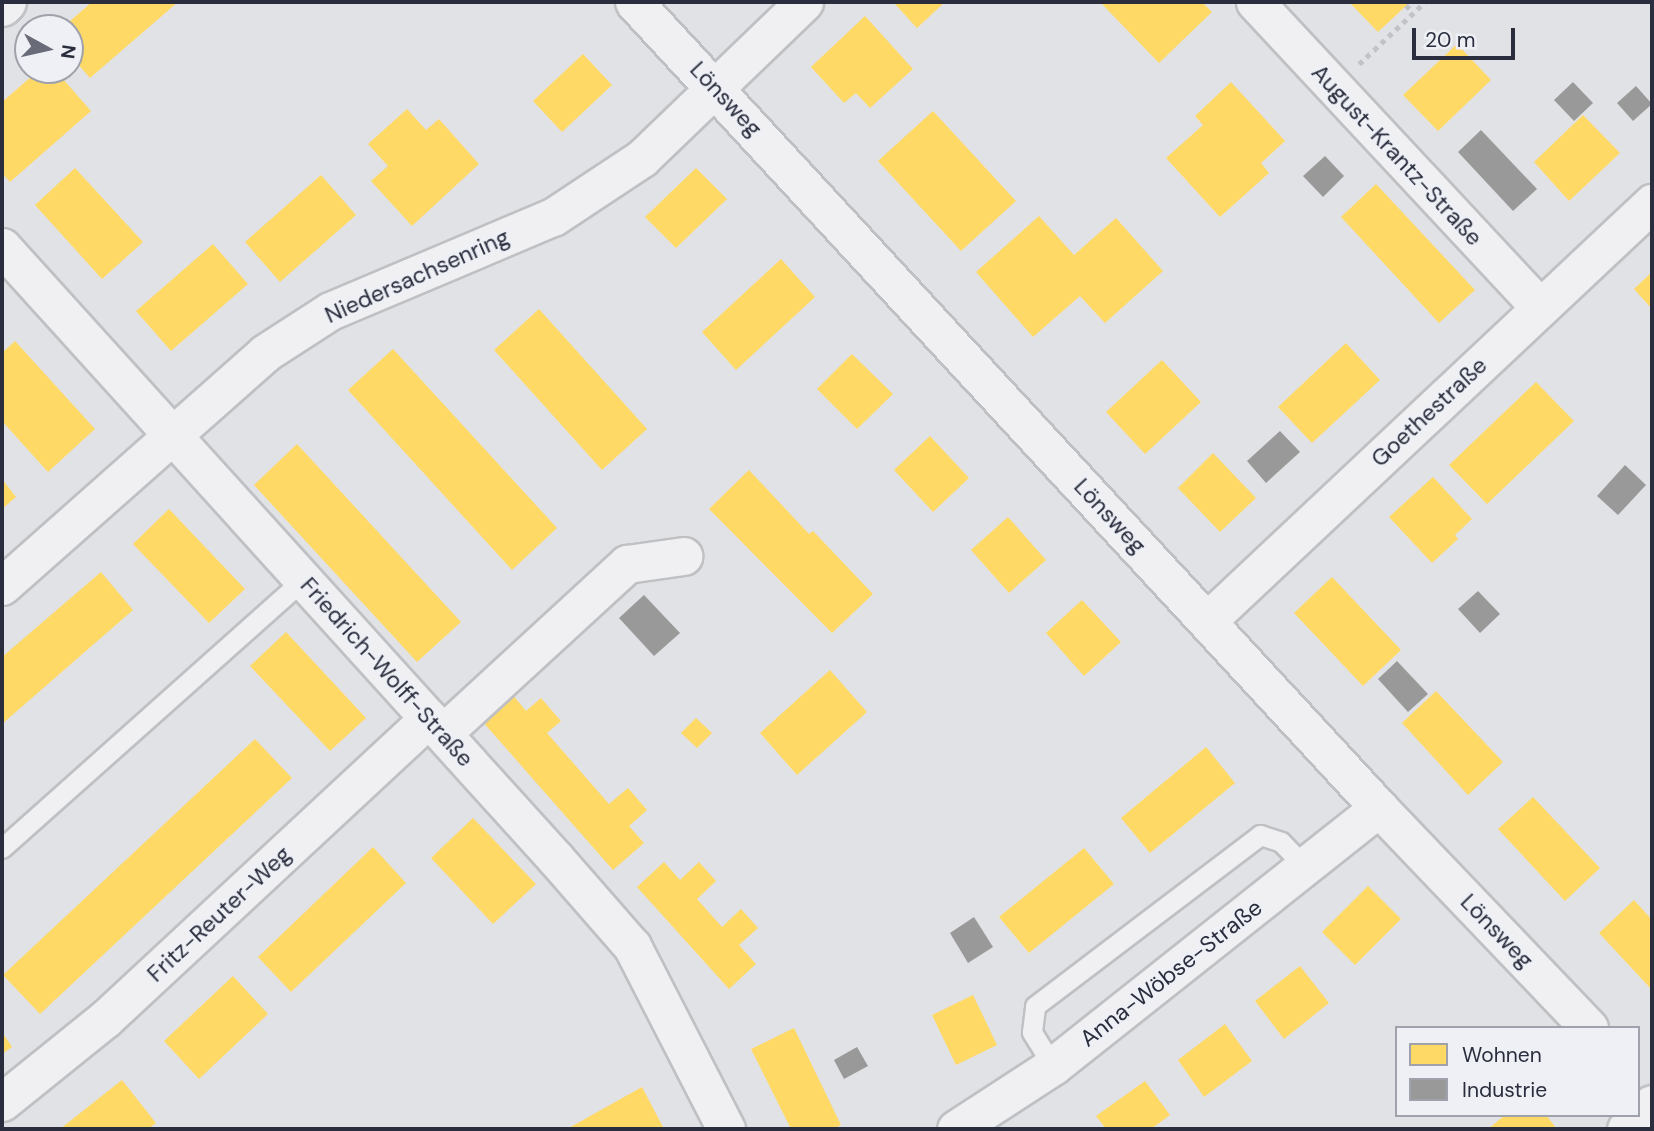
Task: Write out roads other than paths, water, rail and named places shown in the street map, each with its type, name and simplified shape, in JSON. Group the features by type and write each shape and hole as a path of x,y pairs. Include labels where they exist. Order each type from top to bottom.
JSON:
{"street":[{"path":"2,6 7,2"},
{"name":"Lönsweg","path":"635,2 1379,808 1587,1026"},
{"name":"Niedersachsenring","path":"2,586 171,433 265,353 330,311 553,217 642,158 804,2"},
{"name":"August-Krantz-Straße","path":"1255,2 1540,308"},
{"name":"Goethestraße","path":"1208,621 1652,203"},
{"name":"Friedrich-Wolff-Straße","path":"2,247 436,725 632,946 726,1129"},
{"name":"Fritz-Reuter-Weg","path":"2,1102 105,1019 436,725 627,564 683,556"},
{"name":"Anna-Wöbse-Straße","path":"957,1129 1053,1066 1379,808"},
{"path":"1640,1082 1652,1095"}],"lane":[{"path":"2,848 303,580"},
{"path":"1053,1066 1032,1032 1035,1006 1260,835 1281,842 1305,867"}]}
